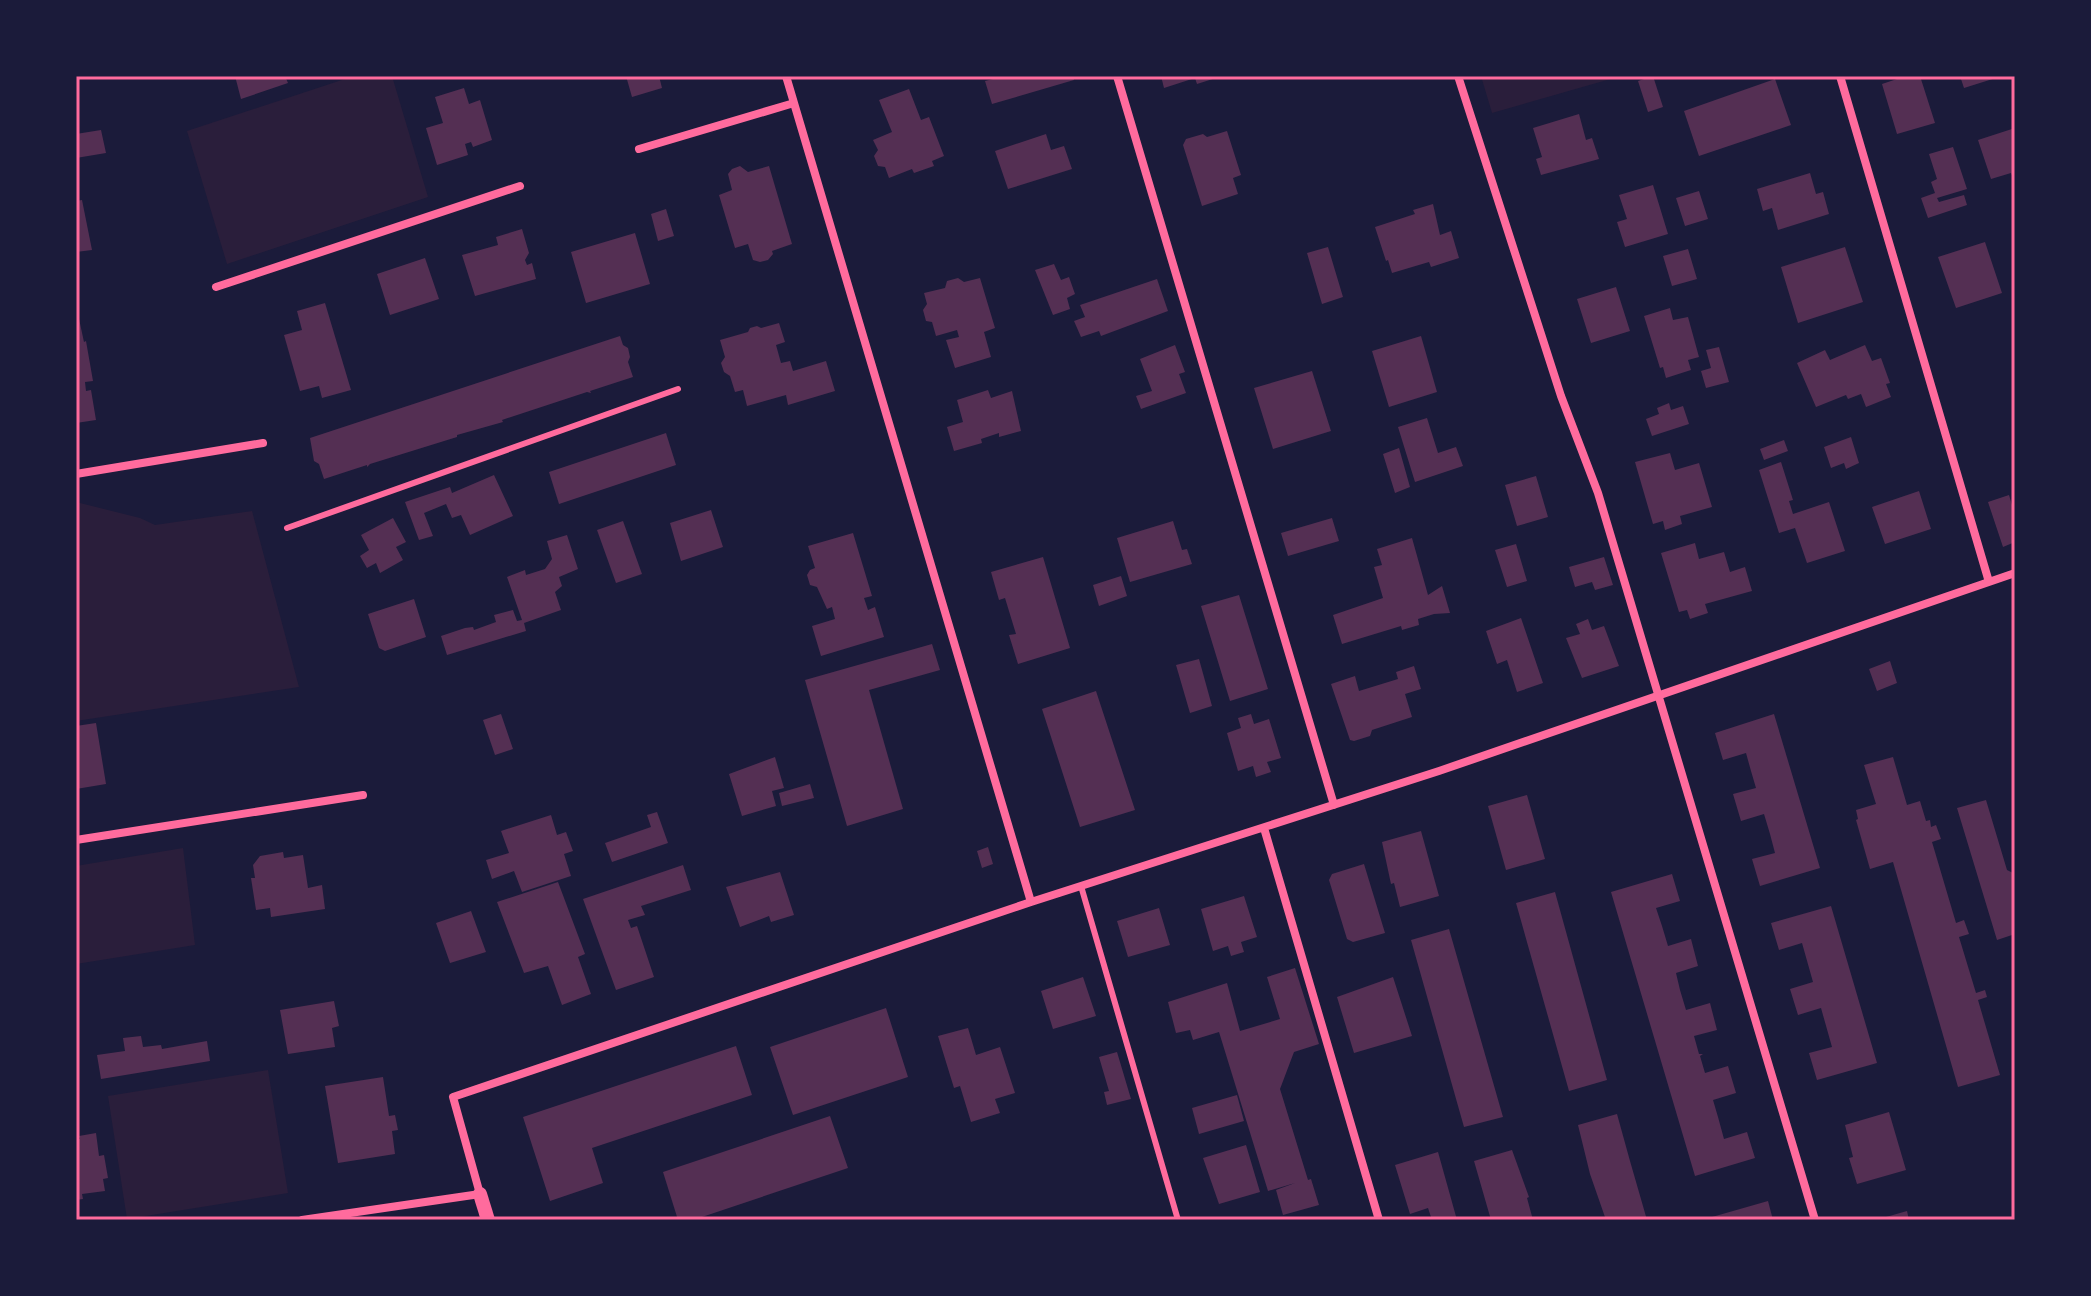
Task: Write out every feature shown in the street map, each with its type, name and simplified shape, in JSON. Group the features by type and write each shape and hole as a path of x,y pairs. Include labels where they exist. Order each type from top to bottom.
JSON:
{"street":[{"path":"786,76 1031,902"},
{"path":"1117,76 1334,805"},
{"path":"1458,76 1561,396 1598,493 1815,1220"},
{"path":"1840,76 1989,582"},
{"path":"639,149 794,103"},
{"path":"216,287 520,186"},
{"path":"76,474 263,443"},
{"path":"488,1220 453,1097 1031,902 1334,805 2015,573"},
{"path":"76,840 363,795"},
{"path":"1264,828 1379,1220"},
{"path":"302,1220 366,1215 480,1194"}],"lane":[{"path":"287,528 678,389"},
{"path":"1081,886 1178,1220"}],"shaded area":[{"path":"354,76 392,76 428,197 227,264 187,131"},
{"path":"1481,76 1621,76 1492,113"},
{"path":"76,502 140,518 155,525 252,511 299,687 76,721"},
{"path":"183,848 195,945 76,964 76,866"},
{"path":"268,1070 288,1193 127,1219 108,1096"}],"building":[{"path":"235,76 285,76 288,83 241,99"},
{"path":"626,76 659,76 662,88 632,97"},
{"path":"992,76 1073,76 1074,80 992,104 985,81 993,79"},
{"path":"1161,76 1219,77 1197,84 1195,78 1164,88"},
{"path":"1653,76 1663,107 1648,112 1638,81"},
{"path":"1906,76 1920,76 1935,123 1897,134 1882,84"},
{"path":"1960,76 1998,76 1999,77 1964,88"},
{"path":"1775,79 1791,125 1699,156 1684,111"},
{"path":"464,88 469,104 480,100 492,140 473,147 471,142 465,144 468,155 437,165 426,128 443,123 435,97"},
{"path":"909,89 921,120 929,117 944,156 932,161 934,166 914,173 912,169 889,178 885,167 878,166 874,156 878,150 873,140 892,132 879,100"},
{"path":"1579,114 1586,140 1592,138 1599,159 1541,175 1536,159 1542,157 1533,128"},
{"path":"2015,128 2015,183 2011,173 1991,179 1978,140"},
{"path":"101,130 106,153 76,158 76,134"},
{"path":"1227,131 1241,175 1233,178 1238,194 1202,206 1183,145 1186,139"},
{"path":"1046,134 1051,150 1064,146 1072,169 1008,189 995,151"},
{"path":"1953,147 1967,189 1937,198 1939,202 1964,195 1967,205 1928,218 1921,198 1935,193 1931,182 1937,179 1929,154"},
{"path":"740,166 748,172 769,166 792,244 772,251 768,260 753,260 748,244 735,248 719,195 732,190 728,174"},
{"path":"1810,173 1816,194 1823,192 1829,214 1778,230 1772,208 1763,211 1757,189"},
{"path":"1653,185 1668,234 1625,247 1617,222 1627,219 1619,195"},
{"path":"1699,191 1708,219 1685,226 1676,198"},
{"path":"82,200 92,250 76,252 76,201"},
{"path":"1433,204 1440,235 1451,231 1459,258 1431,267 1429,262 1392,273 1375,227 1415,214 1413,210"},
{"path":"666,209 674,236 658,241 651,214"},
{"path":"522,229 529,253 525,260 527,265 532,263 536,279 475,296 462,255 498,245 496,237"},
{"path":"635,233 650,284 586,303 571,252"},
{"path":"1985,242 2002,293 1956,308 1938,257"},
{"path":"1328,247 1343,297 1322,304 1307,253"},
{"path":"1845,247 1863,302 1798,323 1781,267"},
{"path":"1688,249 1697,279 1672,286 1663,256"},
{"path":"425,258 439,299 390,315 377,274"},
{"path":"1054,264 1061,280 1069,277 1075,294 1067,298 1070,309 1053,315 1035,270"},
{"path":"958,278 964,282 980,278 995,328 984,332 991,357 955,368 946,340 959,337 957,330 936,336 932,322 926,321 923,310 927,304 924,293 945,288 947,281"},
{"path":"1157,279 1168,311 1101,336 1099,331 1081,337 1074,321 1085,317 1080,305"},
{"path":"1616,287 1630,331 1591,343 1577,299"},
{"path":"325,303 351,390 322,398 319,386 300,391 284,335 302,330 297,311"},
{"path":"76,305 93,381 85,382 86,391 91,390 96,420 76,423"},
{"path":"1670,308 1673,320 1688,317 1699,357 1688,360 1691,370 1666,378 1644,316"},
{"path":"779,323 785,342 776,345 781,363 790,361 793,371 826,361 835,391 788,405 786,395 747,406 743,390 735,392 730,376 724,372 721,363 725,357 720,340 748,332 750,328"},
{"path":"620,336 623,345 628,348 633,377 324,479 319,464 314,461 310,438"},
{"path":"1421,336 1437,392 1389,407 1372,351"},
{"path":"1175,345 1185,372 1179,374 1186,393 1141,409 1136,396 1152,391 1140,359"},
{"path":"1865,345 1872,361 1881,358 1890,383 1886,384 1891,397 1866,407 1861,394 1848,399 1846,395 1816,407 1797,363 1825,350 1830,360"},
{"path":"1719,347 1729,382 1706,388 1701,371 1711,368 1706,350"},
{"path":"1312,371 1331,431 1273,449 1254,388"},
{"path":"988,390 991,398 1012,391 1021,431 999,437 999,433 981,439 982,443 954,451 947,427 963,422 957,400"},
{"path":"1669,403 1671,410 1683,406 1689,424 1652,436 1646,419 1659,414 1657,408"},
{"path":"1427,418 1438,453 1456,447 1463,466 1415,482 1398,427"},
{"path":"666,433 676,465 559,504 549,472"},
{"path":"1851,437 1859,463 1846,469 1844,463 1831,468 1824,447"},
{"path":"1784,440 1788,451 1764,460 1760,449"},
{"path":"1399,448 1410,487 1395,493 1383,454"},
{"path":"1670,453 1675,470 1699,463 1712,507 1680,516 1682,524 1665,530 1663,521 1653,524 1635,462"},
{"path":"1781,462 1793,500 1789,501 1793,514 1829,502 1845,551 1807,563 1795,528 1779,533 1759,470"},
{"path":"494,475 513,516 470,535 461,515 452,518 446,504 424,513 433,536 419,540 405,502 450,487 452,493"},
{"path":"1536,476 1548,517 1517,526 1505,485"},
{"path":"1919,491 1931,529 1885,544 1872,507"},
{"path":"2009,495 2015,515 2015,542 2003,547 1988,502"},
{"path":"711,510 723,547 681,561 670,523"},
{"path":"393,518 406,542 396,547 403,560 380,573 376,563 367,568 360,556 369,550 361,535"},
{"path":"1332,518 1339,541 1288,556 1281,533"},
{"path":"623,521 642,574 616,583 597,530"},
{"path":"1173,521 1182,550 1187,549 1192,564 1130,582 1117,538"},
{"path":"853,533 872,596 864,598 868,610 875,607 884,637 821,656 812,626 835,619 832,607 827,609 817,587 810,585 807,575 815,568 808,546"},
{"path":"567,535 578,569 559,577 562,586 555,592 561,610 524,623 526,631 447,655 441,636 465,628 473,627 474,630 496,622 494,615 513,610 517,621 522,620 507,577 525,570 526,575 545,569 552,559 547,541"},
{"path":"1412,538 1428,595 1442,586 1450,613 1434,614 1418,619 1419,625 1402,630 1401,626 1342,644 1333,615 1383,598 1374,567 1382,565 1377,549"},
{"path":"1695,543 1699,559 1724,552 1730,572 1745,567 1752,591 1705,604 1708,613 1690,619 1687,610 1679,612 1661,553"},
{"path":"1516,544 1527,581 1507,587 1495,550"},
{"path":"1043,557 1070,648 1018,664 1009,635 1016,634 1005,598 999,600 991,572"},
{"path":"1604,557 1613,585 1595,590 1592,582 1575,587 1569,567"},
{"path":"1121,576 1127,596 1099,606 1093,585"},
{"path":"1239,595 1268,689 1230,701 1201,606"},
{"path":"414,599 426,637 385,651 379,648 368,614"},
{"path":"1521,618 1543,683 1517,692 1507,660 1497,664 1486,631"},
{"path":"1588,619 1592,630 1604,626 1619,666 1582,678 1566,638 1580,634 1576,624"},
{"path":"932,644 940,670 869,690 903,809 847,826 805,680"},
{"path":"1199,659 1212,706 1190,713 1176,665"},
{"path":"1890,661 1897,683 1877,691 1869,669"},
{"path":"1414,666 1421,689 1405,694 1412,717 1372,730 1370,736 1350,740 1331,684 1355,676 1359,691 1398,679 1396,672"},
{"path":"1096,691 1135,810 1080,827 1042,709"},
{"path":"501,714 513,749 495,755 483,720"},
{"path":"1251,714 1254,724 1269,719 1281,758 1267,762 1271,772 1256,777 1253,766 1238,771 1227,733 1241,728 1238,718"},
{"path":"1774,714 1820,868 1760,886 1752,859 1775,853 1770,834 1764,814 1741,821 1733,794 1756,788 1746,753 1723,760 1715,733"},
{"path":"96,723 106,784 76,789 76,726"},
{"path":"775,757 784,788 772,791 776,806 742,816 729,774"},
{"path":"1893,757 1907,805 1920,801 1926,821 1930,820 1931,827 1936,825 1941,839 1932,842 1956,923 1964,920 1969,934 1959,937 1976,993 1985,990 1987,997 1978,1000 2000,1075 1958,1087 1893,862 1870,869 1856,820 1856,810 1876,804 1864,765"},
{"path":"810,784 814,798 782,806 779,793"},
{"path":"1527,795 1545,859 1506,870 1488,806"},
{"path":"1986,800 2007,870 2015,874 2015,934 1997,940 1957,808"},
{"path":"657,812 668,843 612,862 605,843 651,827 647,815"},
{"path":"551,815 557,835 566,832 573,851 564,854 571,876 522,892 514,871 492,879 486,860 509,853 501,831"},
{"path":"1421,831 1439,896 1400,907 1394,883 1391,884 1382,842"},
{"path":"988,847 993,864 982,868 977,851"},
{"path":"283,852 284,858 303,855 308,888 322,885 325,909 271,917 270,908 256,910 251,878 255,878 253,865 260,856"},
{"path":"1364,864 1385,933 1353,942 1347,939 1329,880 1332,874"},
{"path":"683,865 691,890 641,906 645,915 628,920 631,928 637,926 654,977 616,990 583,899"},
{"path":"780,872 794,915 771,922 769,916 740,927 726,887"},
{"path":"1672,874 1680,901 1656,908 1668,946 1691,939 1698,966 1676,973 1686,1010 1710,1003 1717,1030 1694,1036 1699,1054 1703,1054 1700,1056 1705,1073 1728,1066 1736,1093 1713,1100 1724,1139 1747,1132 1755,1158 1695,1176 1611,892"},
{"path":"558,882 585,954 578,957 591,994 562,1005 548,966 524,973 497,902"},
{"path":"1555,892 1607,1080 1569,1091 1516,903"},
{"path":"1244,896 1257,937 1241,942 1244,952 1231,956 1228,946 1213,951 1201,909"},
{"path":"1831,906 1877,1063 1817,1080 1809,1053 1832,1047 1821,1008 1798,1015 1790,989 1813,982 1802,943 1779,950 1771,923"},
{"path":"1159,908 1170,945 1128,957 1117,921"},
{"path":"471,911 486,952 450,963 436,923"},
{"path":"1449,929 1503,1117 1464,1127 1411,940"},
{"path":"1295,968 1319,1044 1294,1052 1280,1089 1308,1180 1311,1179 1319,1205 1283,1215 1276,1190 1295,1183 1268,1191 1219,1032 1193,1040 1190,1030 1176,1033 1168,1002 1227,983 1240,1031 1280,1019 1267,977"},
{"path":"1083,977 1096,1016 1053,1029 1041,991"},
{"path":"1393,977 1412,1036 1354,1053 1337,997"},
{"path":"334,1001 339,1026 332,1028 335,1047 288,1054 280,1010"},
{"path":"886,1008 908,1077 793,1115 770,1047"},
{"path":"968,1028 976,1055 1000,1047 1015,1093 995,1099 1000,1113 971,1122 960,1086 954,1088 938,1036"},
{"path":"141,1036 143,1047 161,1045 162,1049 207,1041 210,1061 101,1079 97,1055 125,1051 123,1038"},
{"path":"736,1046 752,1095 592,1148 603,1183 550,1201 523,1117"},
{"path":"1117,1052 1131,1099 1107,1105 1104,1092 1109,1091 1099,1057"},
{"path":"383,1077 389,1116 395,1115 398,1130 392,1131 395,1154 338,1163 325,1086"},
{"path":"1237,1095 1244,1121 1199,1134 1192,1108"},
{"path":"1889,1112 1906,1170 1857,1184 1849,1158 1853,1157 1845,1125"},
{"path":"1617,1114 1647,1220 1606,1220 1590,1174 1578,1125"},
{"path":"830,1116 848,1168 693,1220 678,1220 663,1172"},
{"path":"96,1133 99,1156 104,1155 108,1178 103,1179 105,1191 82,1194 83,1199 76,1200 76,1139"},
{"path":"1246,1145 1260,1192 1219,1204 1203,1158"},
{"path":"1512,1150 1529,1197 1533,1220 1491,1220 1474,1161"},
{"path":"1438,1152 1457,1220 1432,1220 1428,1208 1410,1214 1395,1165"},
{"path":"1768,1201 1773,1220 1705,1220 1705,1219"},
{"path":"1907,1211 1909,1220 1879,1220 1879,1219"}]}
